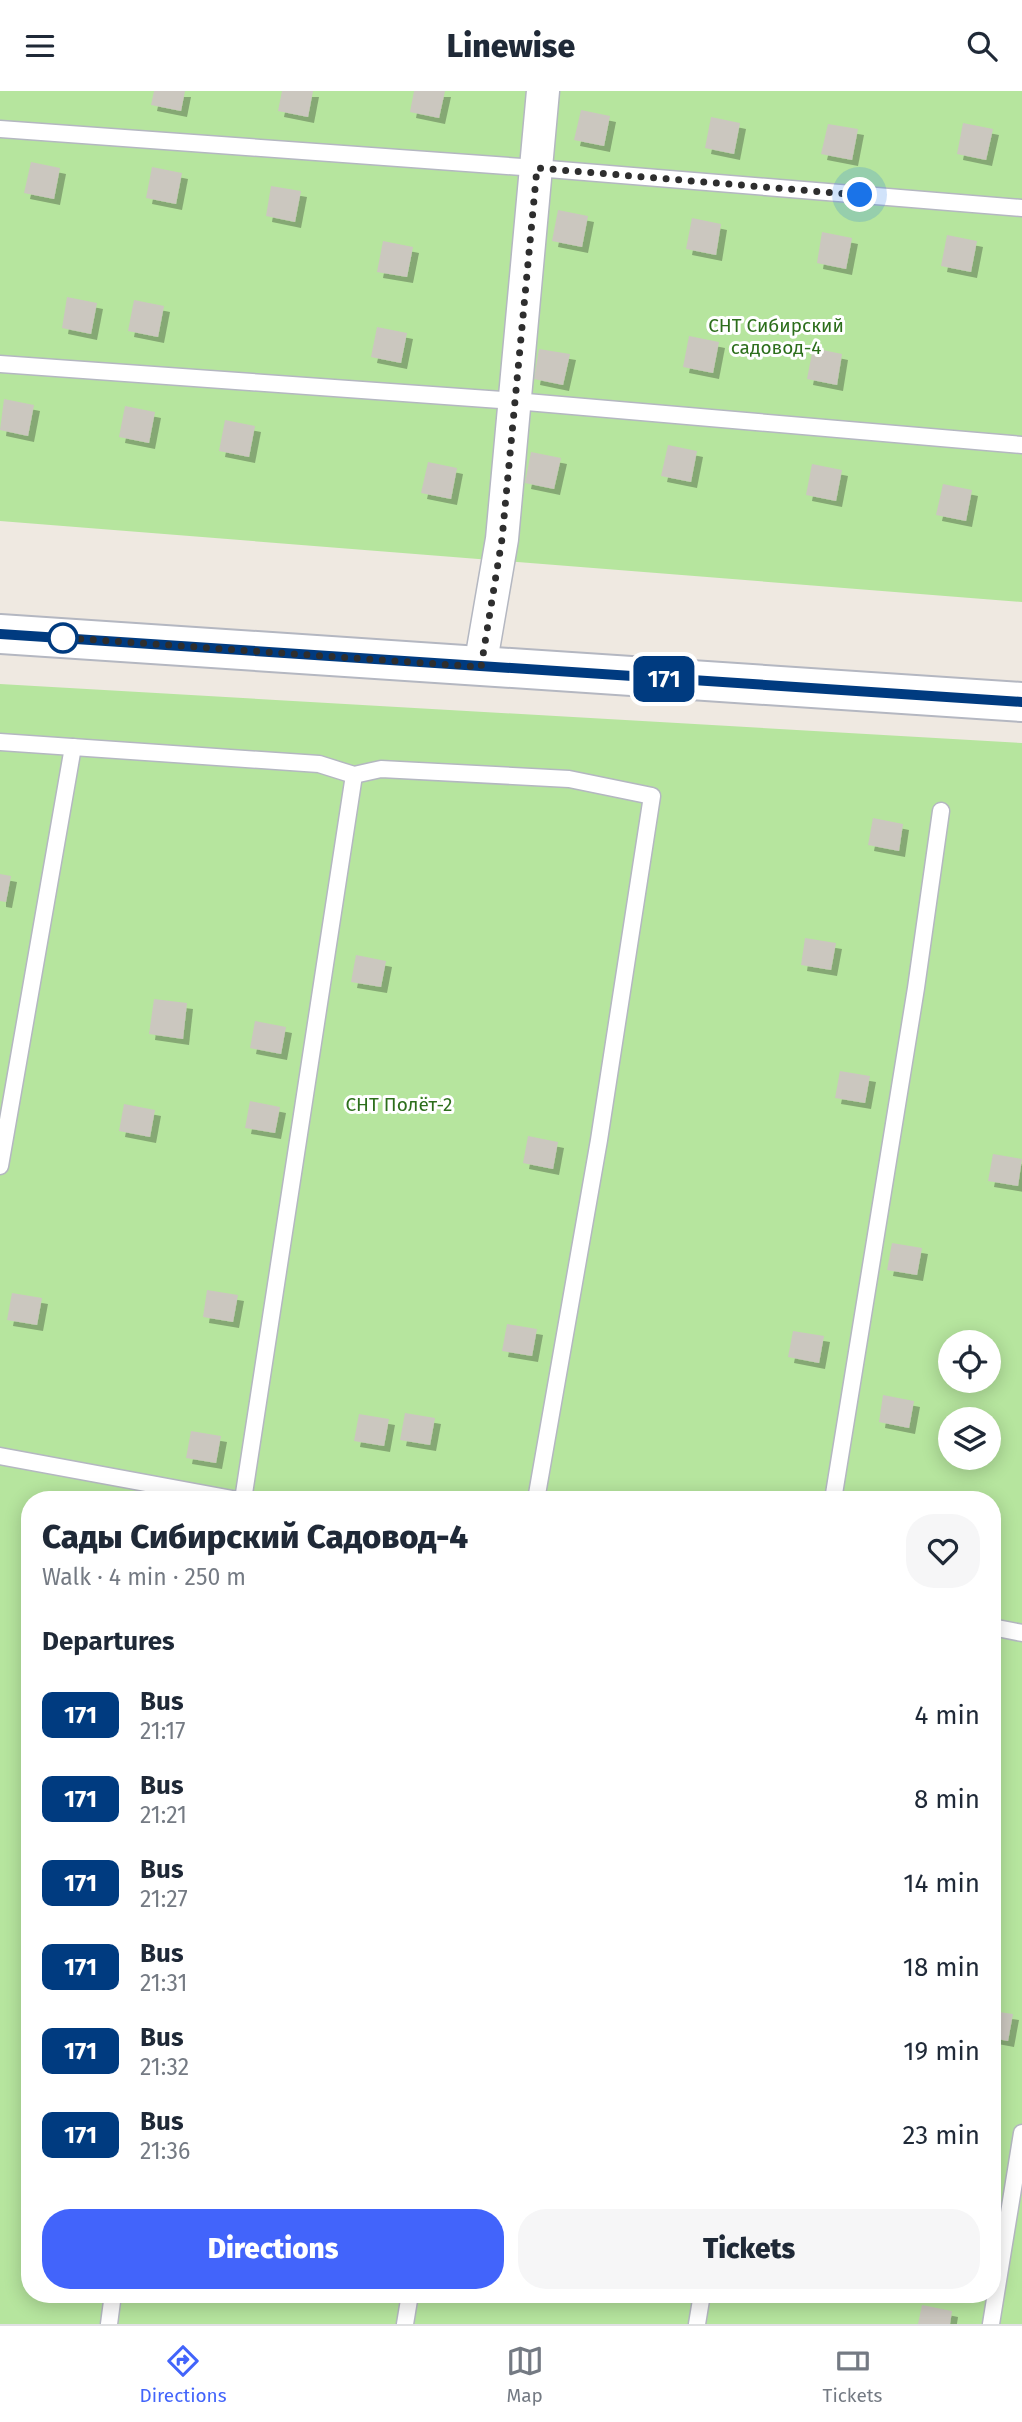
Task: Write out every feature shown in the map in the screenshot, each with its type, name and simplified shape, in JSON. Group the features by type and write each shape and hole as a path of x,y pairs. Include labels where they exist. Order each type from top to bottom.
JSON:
{"street":[{"path":"481,667 502,539 542,91"},
{"path":"0,634 1022,702"}],"lane":[{"path":"0,129 537,168 1022,208"},
{"path":"0,364 516,401 1022,445"},
{"path":"0,743 319,764 354,775 381,769 569,779 652,796 599,1140 538,1491"},
{"path":"0,1166 73,747"},
{"path":"244,1491 354,775"},
{"path":"835,1491 916,988 941,811"},
{"path":"0,1456 189,1491"},
{"path":"1001,1629 1022,1633"},
{"path":"1001,2262 1022,2133"},
{"path":"108,2324 112,2303"},
{"path":"405,2324 408,2303"},
{"path":"697,2324 700,2303"},
{"path":"991,2324 994,2303"}],"green space":[{"name":"СНТ Сибирский садовод-4","path":"0,91 1022,91 1022,602 0,521"},
{"name":"СНТ Полёт-2","path":"0,684 1022,743 1022,2324 0,2324"}],"building":[{"path":"154,91 185,91 181,111 151,105"},
{"path":"282,91 313,91 308,117 278,111"},
{"path":"414,91 445,91 439,118 410,112"},
{"path":"581,110 610,116 604,146 574,140"},
{"path":"711,117 740,123 734,154 705,148"},
{"path":"963,123 993,129 986,160 957,154"},
{"path":"828,124 858,129 852,160 821,154"},
{"path":"31,162 60,168 54,199 24,193"},
{"path":"152,167 182,173 176,204 146,198"},
{"path":"271,186 301,191 295,222 266,216"},
{"path":"558,210 588,216 582,247 552,241"},
{"path":"692,218 721,224 716,255 686,249"},
{"path":"822,232 852,238 846,269 817,263"},
{"path":"947,235 977,241 971,272 941,266"},
{"path":"383,241 413,247 407,277 377,272"},
{"path":"67,297 97,303 91,334 62,328"},
{"path":"134,300 164,306 158,337 128,331"},
{"path":"377,327 407,333 401,363 371,357"},
{"path":"689,336 719,342 713,373 683,367"},
{"path":"813,348 842,354 837,385 807,379"},
{"path":"539,349 570,354 563,385 534,379"},
{"path":"4,399 34,405 28,436 0,430"},
{"path":"125,406 155,412 149,443 119,437"},
{"path":"225,420 255,426 249,457 219,451"},
{"path":"668,445 697,451 691,482 661,476"},
{"path":"531,452 561,458 554,489 525,483"},
{"path":"428,462 457,468 451,499 421,493"},
{"path":"812,464 842,470 836,501 806,495"},
{"path":"943,484 972,490 966,521 936,515"},
{"path":"873,818 903,824 899,851 868,845"},
{"path":"0,874 11,876 6,902 0,901"},
{"path":"805,938 836,943 831,970 801,965"},
{"path":"356,955 386,961 381,987 351,982"},
{"path":"154,999 187,1003 183,1039 149,1034"},
{"path":"255,1021 286,1027 281,1054 250,1048"},
{"path":"840,1071 870,1076 865,1103 835,1098"},
{"path":"250,1101 280,1107 275,1133 245,1128"},
{"path":"124,1104 155,1110 150,1137 119,1131"},
{"path":"528,1136 558,1142 553,1169 523,1163"},
{"path":"993,1154 1022,1159 1018,1186 988,1181"},
{"path":"892,1243 922,1248 917,1275 887,1270"},
{"path":"207,1290 238,1295 233,1322 203,1317"},
{"path":"12,1293 42,1298 37,1325 7,1320"},
{"path":"507,1324 537,1329 532,1356 502,1351"},
{"path":"793,1331 824,1336 819,1363 788,1357"},
{"path":"883,1395 914,1401 909,1428 879,1422"},
{"path":"405,1413 435,1418 430,1445 400,1440"},
{"path":"359,1414 389,1419 384,1446 354,1441"},
{"path":"191,1431 221,1436 216,1463 186,1458"},
{"path":"1001,2012 1013,2014 1008,2041 1001,2040"},
{"path":"922,2305 952,2311 950,2324 918,2324"}],"bus line":[{"name":"171","path":"0,634 1022,702"}],"route":[{"path":"63,638 53,637 481,667 502,539 537,168 860,195"}]}
